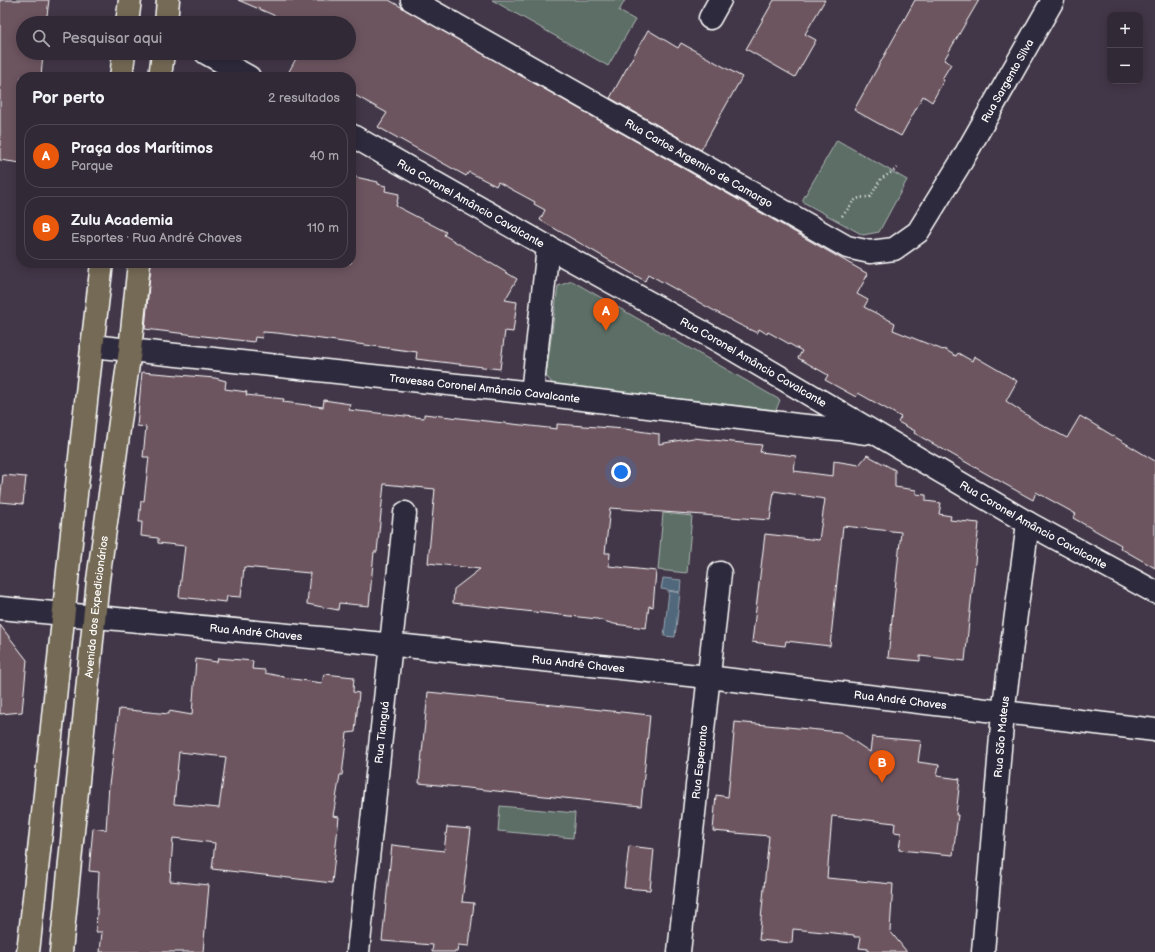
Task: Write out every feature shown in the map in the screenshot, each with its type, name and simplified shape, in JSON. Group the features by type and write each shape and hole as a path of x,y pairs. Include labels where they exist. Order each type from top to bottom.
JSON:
{"main road":[{"path":"128,16 130,0"},
{"path":"167,16 168,0"},
{"path":"122,72 123,60"},
{"path":"161,72 162,60"},
{"path":"28,952 43,827 63,613 101,268"},
{"name":"Avenida dos Expedicionários","path":"60,952 98,580 130,350 139,268"}],"street":[{"name":"Rua Carlos Argemiro de Camargo","path":"412,0 847,246 870,252 894,249 918,232 961,162"},
{"name":"Rua Sargento Silva","path":"961,162 1053,0"},
{"path":"218,60 239,72"},
{"name":"Rua Coronel Amâncio Cavalcante","path":"356,138 548,247 717,340 1028,523 1155,592"},
{"path":"532,393 548,247"},
{"name":"Travessa Coronel Amâncio Cavalcante","path":"92,346 532,393 839,429 877,435"},
{"name":"Rua Tianguá","path":"358,952 406,513"},
{"name":"Rua São Mateus","path":"983,952 1003,714 1028,523"},
{"name":"Rua Esperanto","path":"679,952 720,573"},
{"name":"Rua André Chaves","path":"0,608 391,644 708,677 1003,714 1155,730"}],"path":[{"path":"841,217 846,212 850,203 856,199 870,197 881,179 898,168"}],"green space":[{"path":"492,0 625,0 619,11 635,20 608,66"},
{"path":"837,140 907,180 879,232 863,235 803,202 803,199"},
{"path":"572,281 780,400 776,410 553,384 546,376 558,286"},
{"path":"663,513 692,516 687,573 658,570"},
{"path":"500,806 575,813 573,838 498,831"}],"water":[{"path":"663,578 681,580 680,592 661,589"},
{"path":"669,591 680,593 675,637 664,636"}],"building":[{"path":"0,0 49,0 47,16 16,16 16,60 42,60 41,72 16,72 16,162 0,160"},
{"path":"238,0 389,0 868,274 857,294 868,300 864,307 895,323 893,330 943,350 944,349 956,356 958,353 972,361 974,356 1017,381 1006,401 1037,422 1067,438 1080,416 1155,461 1155,568 1120,548 1121,545 1073,518 1076,514 1036,492 1033,500 914,433 915,431 898,422 901,417 858,393 856,397 825,380 828,375 798,358 802,351 768,332 767,334 759,329 757,333 738,324 648,274 645,281 540,220 545,210 534,204 535,202 498,182 496,186 469,172 466,176 378,127 387,113 356,96 356,72 289,72 295,60 356,60 356,16 276,16"},
{"path":"774,0 825,0 805,34 816,40 795,77 746,49"},
{"path":"915,0 979,0 944,60 951,64 942,79 944,80 932,102 923,96 901,136 854,110"},
{"path":"648,30 678,48 681,43 742,77 701,150 610,98"},
{"path":"356,177 378,182 378,184 386,186 385,191 399,194 396,206 446,232 444,235 517,279 505,300 517,302 513,332 505,331 500,369 416,359 417,352 277,333 263,332 262,338 255,337 254,342 145,329 151,268 356,268"},
{"path":"142,372 215,378 226,381 225,389 247,392 246,395 284,399 283,402 323,407 324,400 350,404 349,410 424,418 424,414 557,429 557,424 625,429 659,434 659,444 693,438 762,445 760,452 796,456 794,471 833,476 834,461 859,465 867,455 895,470 895,487 916,490 916,494 926,495 926,501 941,503 939,514 951,516 950,520 979,523 965,661 920,656 920,661 888,658 901,532 843,526 830,646 786,641 785,646 752,642 765,534 819,540 825,499 774,491 770,520 610,508 605,553 610,553 609,566 656,571 653,607 649,606 646,628 614,624 597,619 453,603 454,589 480,569 428,563 435,489 384,484 377,552 374,552 369,606 339,603 338,610 307,604 310,573 244,567 241,597 227,596 226,602 179,597 185,546 158,543 158,538 141,536 142,522 139,522 141,501 144,501 149,457 143,457 146,427 137,426"},
{"path":"3,475 26,477 23,504 0,502"},
{"path":"0,625 27,660 22,712 0,714"},
{"path":"218,658 253,661 252,669 265,670 265,673 293,679 322,683 324,674 354,677 353,692 359,693 355,732 347,733 342,775 340,775 333,816 339,817 332,883 212,869 215,843 173,838 170,881 209,885 203,952 100,952 102,932 96,932 99,872 89,871 93,828 106,830 109,785 119,709 169,714 169,711 192,715 196,659 217,662","holes":["179,752 226,757 219,808 174,804"]},
{"path":"428,692 650,715 641,806 419,783"},
{"path":"735,722 840,732 870,752 872,737 921,741 918,762 939,765 937,776 960,779 956,815 958,815 953,855 899,850 901,833 894,832 895,823 832,816 827,878 893,884 890,931 907,952 868,952 868,949 859,948 861,937 793,929 792,943 759,940 769,836 713,831 716,795 728,797"},
{"path":"447,827 471,829 462,902 474,903 469,946 458,945 457,952 432,952 433,945 382,941 392,845 444,851"},
{"path":"629,846 654,849 650,890 624,888"}],"place":[{"name":"Praça dos Marítimos","path":"606,331"},
{"name":"Zulu Academia","path":"882,783"}]}
